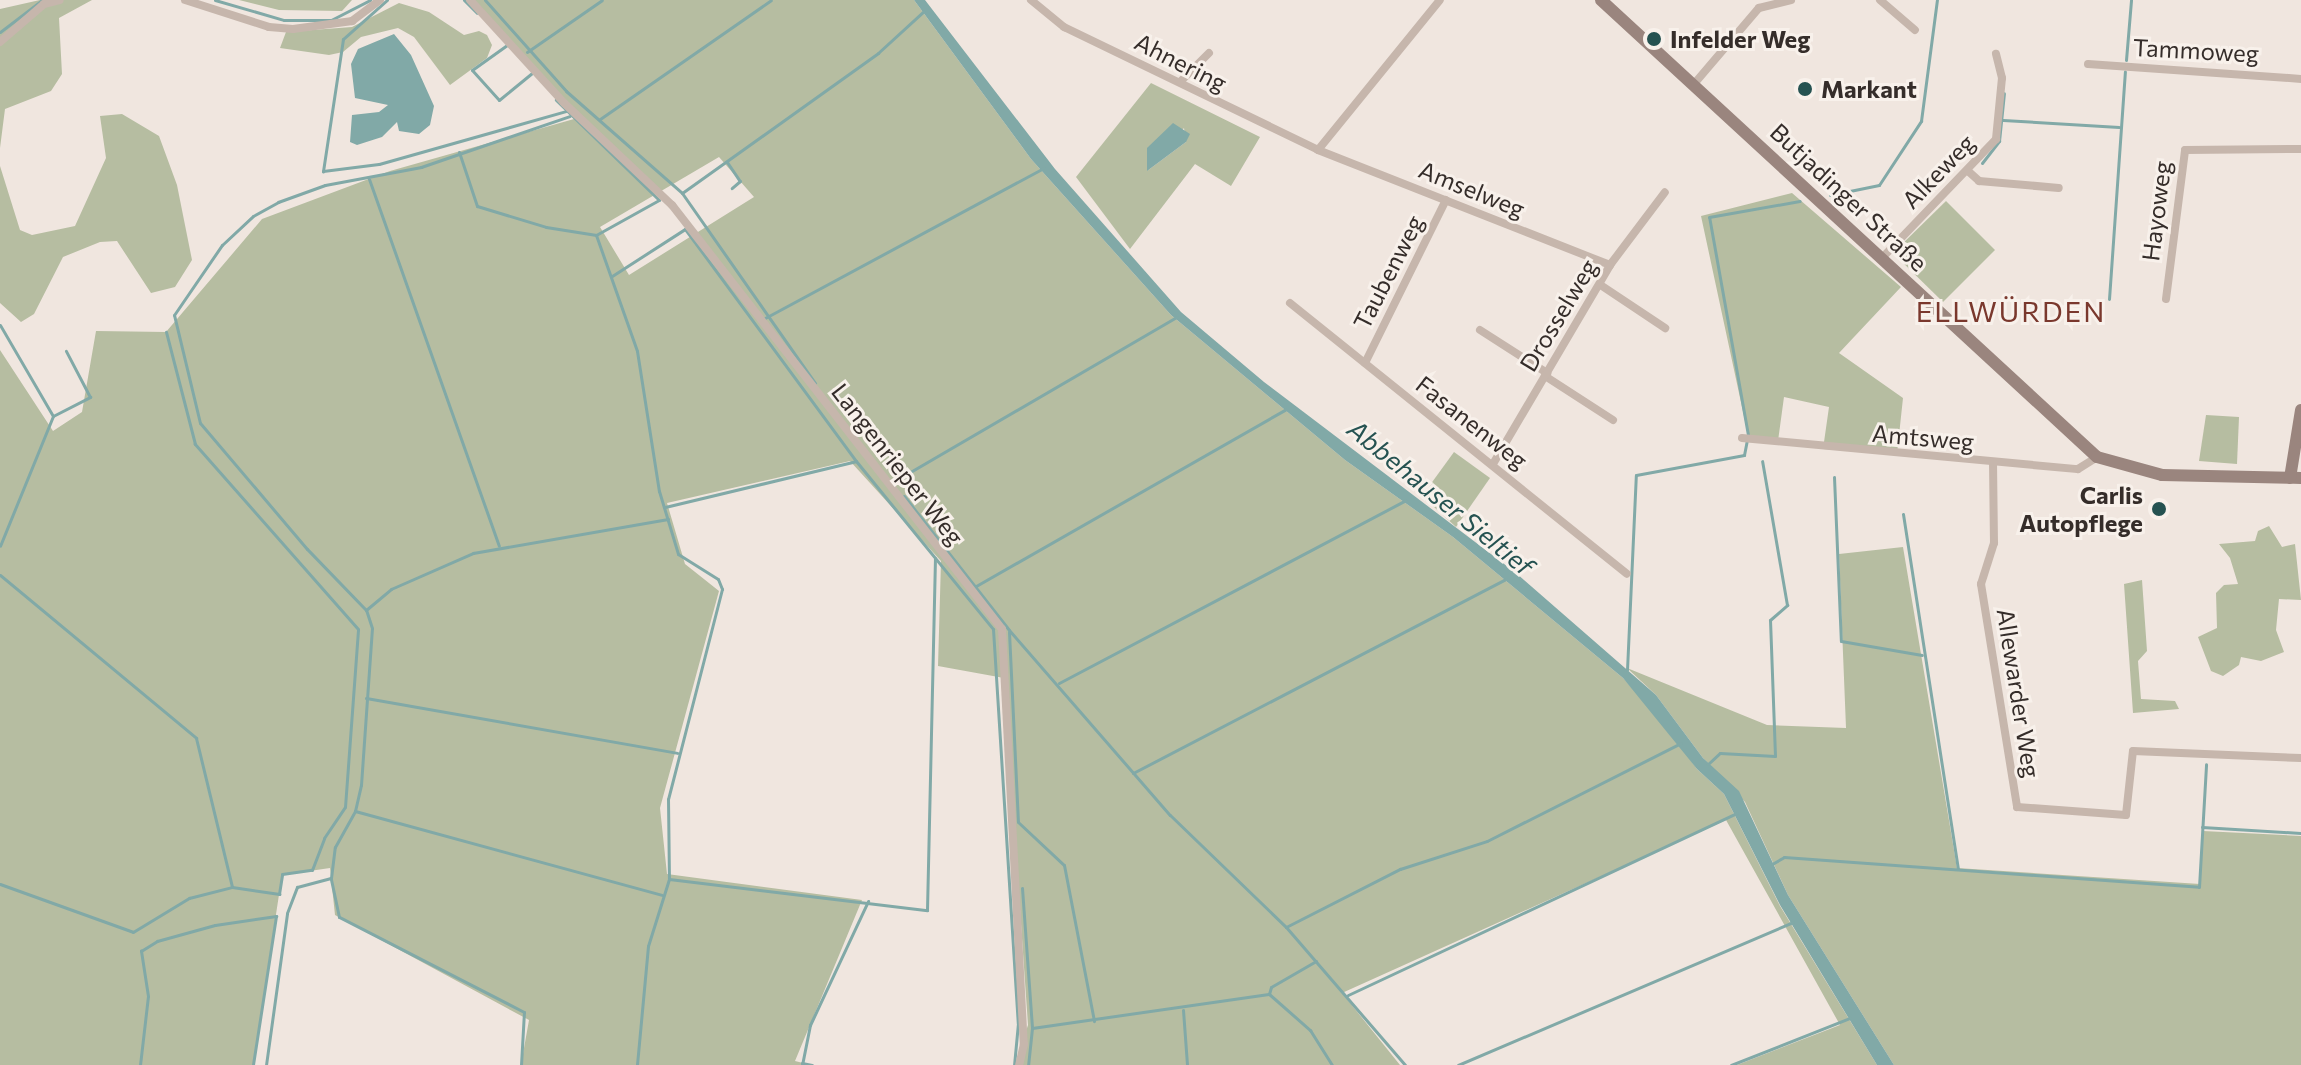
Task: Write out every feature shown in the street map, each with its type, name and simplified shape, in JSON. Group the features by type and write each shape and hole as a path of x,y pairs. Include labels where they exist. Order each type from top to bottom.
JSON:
{"main road":[{"name":"Butjadinger Straße","path":"1601,0 2097,457 2162,475 2296,478"},
{"path":"2296,478 2301,410"}],"street":[{"path":"0,42 44,4 60,0"},
{"path":"185,0 269,27 293,29 352,21 380,0"},
{"name":"Langenrieper Weg","path":"470,0 564,103 672,205 1002,629 1024,1044 1019,1065"},
{"name":"Ahnering","path":"1031,0 1064,27 1318,150"},
{"path":"1318,150 1440,0"},
{"path":"1694,84 1759,8 1791,0"},
{"path":"1880,0 1915,30"},
{"path":"1180,82 1209,53"},
{"name":"Alkeweg","path":"1882,258 1996,139 2002,78 1996,54"},
{"name":"Tammoweg","path":"2088,64 2301,79"},
{"name":"Hayoweg","path":"2166,299 2185,150 2301,149"},
{"name":"Amselweg","path":"1318,150 1610,265"},
{"path":"1968,171 1979,181 2059,188"},
{"name":"Drosselweg","path":"1493,464 1602,286 1610,265 1665,192"},
{"name":"Taubenweg","path":"1365,363 1446,200"},
{"path":"1602,286 1665,328"},
{"name":"Fasanenweg","path":"1290,303 1627,574"},
{"path":"1480,330 1613,420"},
{"name":"Amtsweg","path":"1742,438 1757,443 2078,469 2097,457"},
{"name":"Allewarder Weg","path":"1993,462 1994,543 1981,584 2017,807 2126,815 2133,751 2301,758"}],"green space":[{"path":"40,0 92,0 59,18 62,74 51,91 5,109 0,148 0,9"},
{"path":"239,0 352,0 342,11 279,10"},
{"path":"473,0 914,0 1031,159 1171,315 1345,460 1453,537 1623,678 1661,720 1697,769 1724,794 1780,906 1877,1065 1737,1065 1840,1025 1726,820 1342,993 1400,1065 1015,1065 1028,1025 1004,678 938,666 941,561 850,461 667,503 685,564 719,591 660,808 667,874 862,900 795,1061 811,1065 521,1065 529,1020 335,915 330,868 282,875 253,1065 0,1065 0,350 53,431 82,412 96,331 166,332 262,219 390,171 574,119","holes":["719,157 754,197 629,275 600,227"]},
{"path":"399,3 429,12 464,35 479,31 487,35 492,45 487,58 450,85 414,37 398,28 361,37 343,52 329,55 280,48 286,32 352,27"},
{"path":"1151,83 1260,137 1231,186 1195,164 1130,249 1076,177","holes":["1184,128 1186,142 1147,171"]},
{"path":"122,114 159,136 177,185 192,260 175,287 151,293 117,241 100,242 63,257 34,314 21,322 0,303 0,166 20,230 32,235 75,226 106,158 100,116"},
{"path":"1792,193 1901,287 1839,353 1903,398 1897,454 1823,449 1829,407 1784,397 1778,441 1748,435 1701,216"},
{"path":"1946,201 1995,250 1943,302 1893,253"},
{"path":"2206,415 2239,417 2237,464 2199,461"},
{"path":"1454,452 1490,478 1456,527 1422,496"},
{"path":"2269,526 2282,547 2295,544 2301,600 2279,599 2276,630 2284,652 2261,661 2241,657 2239,665 2223,676 2211,671 2198,637 2217,628 2216,593 2224,585 2238,584 2230,558 2219,544 2255,541 2258,531"},
{"path":"1903,547 1957,868 2200,884 2203,831 2301,836 2301,1065 1894,1065 1788,895 1745,802 1703,758 1656,695 1627,668 1767,725 1846,728 1839,554"},
{"path":"2142,580 2147,651 2138,661 2141,699 2175,701 2179,709 2133,713 2124,584"}],"water":[{"path":"914,0 925,0 1055,169 1181,312 1264,382 1516,573 1656,695 1703,758 1739,791 1788,895 1894,1065 1877,1065 1780,905 1724,794 1697,769 1623,678 1453,537 1345,460 1171,315 1031,159"},
{"path":"394,34 411,55 434,106 430,125 419,134 399,131 397,122 382,137 357,145 350,142 352,115 379,112 388,105 355,98 351,64 358,49"},
{"path":"1173,123 1190,134 1186,142 1147,171 1147,148"}],"waterway":[{"path":"0,32 42,0"},
{"path":"215,0 284,20 331,20 370,0"},
{"path":"387,0 343,39 323,171 379,164 566,111"},
{"path":"464,0 477,13"},
{"path":"485,0 566,91 682,193 878,53 924,11"},
{"path":"527,52 602,0"},
{"path":"600,119 771,0"},
{"path":"1830,195 1879,185 1921,121 1937,0"},
{"path":"2126,60 2131,0"},
{"path":"507,45 472,70 499,100 532,73"},
{"path":"2109,299 2125,72"},
{"path":"1982,163 1999,141 2004,93"},
{"path":"459,152 477,206 546,227 596,235 659,200 556,100"},
{"path":"521,1065 524,1012 339,917 331,878 335,847 355,811 361,785 372,628 366,610 307,549 200,423 174,315 222,245 253,216 278,202 325,185 421,167 570,116"},
{"path":"2003,120 2119,127"},
{"path":"727,162 740,181 732,188"},
{"path":"765,318 1044,168"},
{"path":"369,179 499,546"},
{"path":"682,193 815,383"},
{"path":"1627,670 1636,475 1744,455 1748,435 1709,217 1800,201"},
{"path":"612,276 685,229 856,461 993,629 1018,1023 1014,1065"},
{"path":"596,235 637,351 659,491 678,554 718,579 722,589 668,799 669,879 648,946 637,1065"},
{"path":"893,482 1176,317"},
{"path":"0,325 53,416 0,546"},
{"path":"0,884 133,932 189,898 232,887 279,894 282,874 312,870 324,838 345,807 358,629 195,444 166,332"},
{"path":"53,416 90,397 66,351"},
{"path":"976,586 1285,410"},
{"path":"665,507 856,461"},
{"path":"1708,764 1720,753 1775,756 1770,620 1787,605 1762,461"},
{"path":"1834,477 1841,641 1922,655"},
{"path":"904,496 1009,630 1170,815 1286,927 1405,1065"},
{"name":"Abbehauser Sieltief","path":"1059,683 1406,500"},
{"path":"1903,514 1958,869"},
{"path":"366,610 391,589 473,553 668,519"},
{"path":"669,879 927,910 935,558"},
{"path":"0,575 196,738 232,887"},
{"name":"Abbehauser Sieltief","path":"1133,773 1506,579"},
{"path":"1009,632 1018,822 1064,865 1094,1021"},
{"path":"366,698 677,753"},
{"path":"1286,927 1400,869 1487,841 1681,743"},
{"path":"1772,864 1784,857 2199,887 2206,764"},
{"path":"355,811 662,895"},
{"path":"1348,995 1736,813"},
{"path":"2202,827 2301,833"},
{"path":"266,1065 287,913 297,887 330,878"},
{"path":"1022,888 1032,1028 1028,1065"},
{"path":"802,1065 810,1025 868,901"},
{"path":"140,1065 148,996 141,951 157,941 215,925 276,916 253,1065"},
{"path":"1458,1065 1793,922"},
{"path":"1032,1028 1269,994 1271,987 1316,961"},
{"path":"1269,994 1310,1030 1332,1065"},
{"path":"1183,1010 1187,1065"},
{"path":"1731,1065 1850,1018"},
{"path":"802,1063 812,1065"}],"place":[{"name":"Infelder Weg","path":"1654,39"},
{"name":"Markant","path":"1805,89"},
{"name":"Carlis Autopflege","path":"2159,509"}],"district":[{"name":"ELLWÜRDEN","path":"2011,311"}]}
